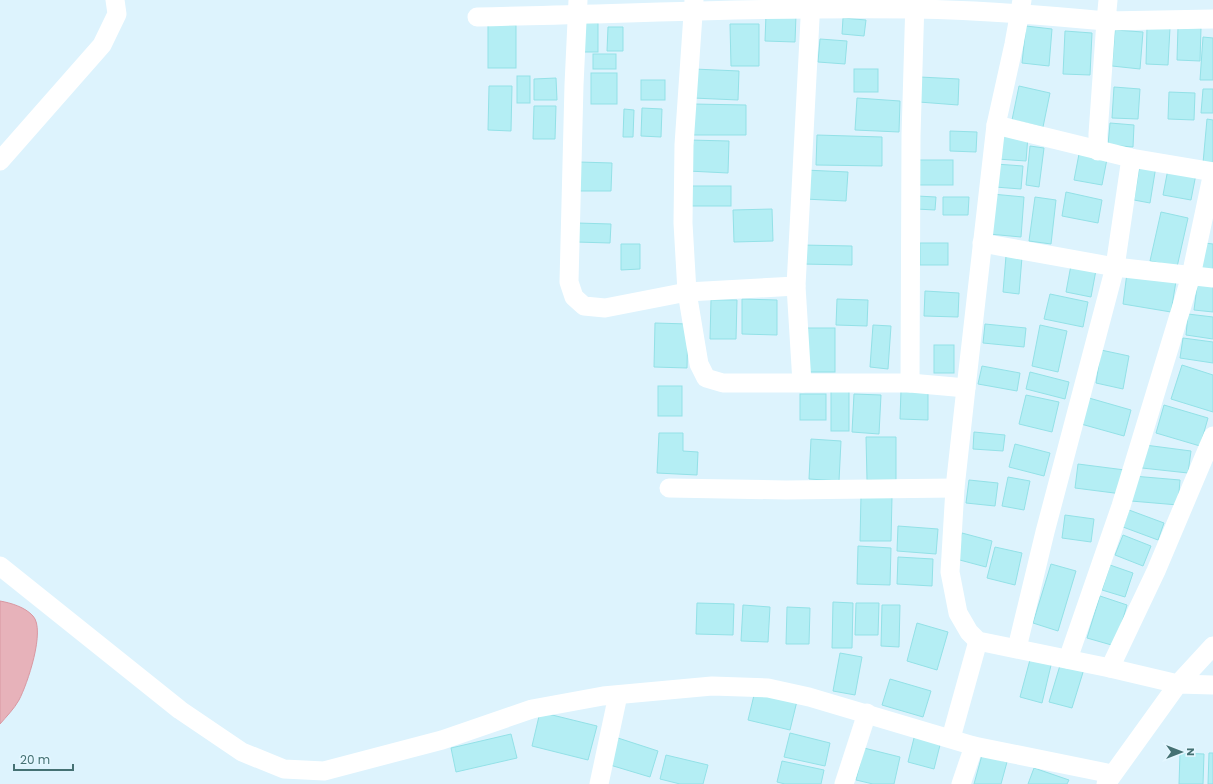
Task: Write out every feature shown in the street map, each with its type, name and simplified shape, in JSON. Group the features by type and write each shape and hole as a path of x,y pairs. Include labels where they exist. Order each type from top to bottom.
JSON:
{"street":[{"path":"0,161 102,45 117,14 115,0"},
{"path":"1098,151 1108,0"},
{"path":"477,17 578,8 694,5 915,5 1022,7 1106,21 1213,19"},
{"path":"694,5 684,153 683,222 687,292 699,364 706,378 723,383 910,383 966,388"},
{"path":"802,382 796,286 811,5"},
{"path":"910,383 911,136 915,5"},
{"path":"1022,7 996,125 955,488 950,572 958,613 969,632 978,641 1017,648 1178,684 1213,685"},
{"path":"578,8 574,85 569,282 574,297 584,306 605,308 687,292 796,286"},
{"path":"996,125 1098,151 1213,172 1191,276 1121,506 1068,660"},
{"path":"1017,648 1045,532 1115,267 1131,158"},
{"path":"982,243 1115,267 1213,278"},
{"path":"1110,668 1156,571 1213,436"},
{"path":"669,488 786,490 955,488"},
{"path":"0,566 180,710 242,752 284,769 324,771 442,740 532,709 603,696 712,686 768,688 809,696 974,746 1109,779 1178,684 1213,646"},
{"path":"951,738 978,641"},
{"path":"598,784 618,695"},
{"path":"844,784 866,713"},
{"path":"961,784 974,746"}],"shaded area":[{"path":"0,601 18,606 30,613 36,623 37,633 34,658 22,693 15,707 0,724"}],"building":[{"path":"766,14 796,15 795,42 765,41"},
{"path":"843,18 866,20 864,36 842,34"},
{"path":"581,23 598,23 598,52 581,52"},
{"path":"730,24 759,24 759,66 731,66"},
{"path":"488,25 516,25 516,68 488,68"},
{"path":"1026,26 1052,29 1049,66 1022,63"},
{"path":"608,27 623,27 623,51 607,51"},
{"path":"1147,27 1170,28 1168,65 1146,64"},
{"path":"1178,27 1201,28 1200,61 1177,60"},
{"path":"1115,30 1143,32 1140,69 1112,66"},
{"path":"1065,31 1092,33 1090,75 1063,74"},
{"path":"1203,37 1213,38 1213,80 1200,80"},
{"path":"820,39 847,41 845,64 818,62"},
{"path":"593,54 616,54 616,69 593,69"},
{"path":"694,69 739,71 738,100 693,98"},
{"path":"854,69 878,69 878,92 854,92"},
{"path":"591,73 617,73 617,104 591,104"},
{"path":"517,76 530,76 530,103 517,103"},
{"path":"920,77 959,79 958,105 919,102"},
{"path":"556,78 557,100 534,100 534,79"},
{"path":"641,80 665,80 665,100 641,100"},
{"path":"489,86 512,86 511,131 488,130"},
{"path":"1019,86 1050,93 1043,127 1012,120"},
{"path":"1114,87 1140,89 1138,119 1112,118"},
{"path":"1203,89 1213,89 1213,113 1201,113"},
{"path":"1169,92 1195,93 1194,120 1168,119"},
{"path":"857,98 900,101 899,132 855,130"},
{"path":"693,104 746,105 746,135 692,135"},
{"path":"534,106 556,106 555,139 533,139"},
{"path":"642,108 662,109 661,137 641,136"},
{"path":"624,109 634,110 633,137 623,137"},
{"path":"1207,119 1213,120 1213,164 1203,163"},
{"path":"1110,123 1134,125 1133,147 1108,145"},
{"path":"950,131 977,132 976,152 950,151"},
{"path":"999,134 1028,136 1026,161 997,159"},
{"path":"817,135 882,137 882,166 816,165"},
{"path":"689,140 729,141 728,173 688,171"},
{"path":"1030,146 1044,148 1039,187 1026,185"},
{"path":"1079,154 1107,159 1102,185 1074,180"},
{"path":"919,160 953,160 953,185 919,185"},
{"path":"579,162 612,163 611,191 578,191"},
{"path":"1140,163 1156,166 1150,203 1134,200"},
{"path":"996,164 1023,166 1021,189 995,187"},
{"path":"1168,169 1196,174 1191,200 1163,195"},
{"path":"805,170 848,172 846,201 804,199"},
{"path":"692,186 731,186 731,206 692,206"},
{"path":"1066,192 1102,200 1098,223 1062,216"},
{"path":"992,194 1024,197 1021,237 989,234"},
{"path":"917,196 936,197 935,210 916,209"},
{"path":"943,197 969,197 968,215 943,215"},
{"path":"1035,197 1056,200 1051,244 1029,241"},
{"path":"772,209 773,241 734,242 733,210"},
{"path":"1161,212 1188,218 1177,267 1150,261"},
{"path":"577,223 611,224 610,243 576,242"},
{"path":"920,243 948,243 948,265 920,265"},
{"path":"1205,243 1213,244 1213,271 1200,269"},
{"path":"621,244 640,244 640,269 621,270"},
{"path":"802,245 852,246 852,265 802,264"},
{"path":"1006,256 1022,257 1019,294 1003,292"},
{"path":"1071,265 1096,270 1091,297 1066,292"},
{"path":"1127,273 1176,281 1171,312 1123,304"},
{"path":"1198,279 1213,281 1213,312 1194,310"},
{"path":"925,291 959,293 958,317 924,316"},
{"path":"1050,294 1088,302 1083,327 1044,319"},
{"path":"742,299 777,300 777,335 742,334"},
{"path":"837,299 868,300 867,326 836,325"},
{"path":"711,300 737,300 736,339 710,339"},
{"path":"1188,314 1213,317 1213,339 1186,335"},
{"path":"655,323 688,324 687,368 654,367"},
{"path":"985,324 1026,328 1024,347 983,343"},
{"path":"873,325 891,326 888,369 870,367"},
{"path":"1040,325 1067,331 1058,372 1032,366"},
{"path":"805,328 835,328 835,372 805,372"},
{"path":"1183,338 1213,342 1213,363 1180,358"},
{"path":"934,345 954,345 954,373 934,373"},
{"path":"1101,350 1129,356 1123,389 1096,383"},
{"path":"1182,365 1213,375 1213,412 1171,399"},
{"path":"982,366 1020,373 1017,391 978,384"},
{"path":"1030,372 1069,382 1065,399 1026,389"},
{"path":"658,386 682,386 682,416 658,416"},
{"path":"831,388 849,388 849,431 831,431"},
{"path":"901,390 928,391 928,420 900,419"},
{"path":"800,394 826,394 826,420 800,420"},
{"path":"854,394 881,395 879,434 852,432"},
{"path":"1026,395 1059,402 1052,432 1019,424"},
{"path":"1089,398 1131,410 1124,436 1081,424"},
{"path":"1164,405 1208,418 1200,446 1156,433"},
{"path":"974,432 1005,435 1003,451 973,449"},
{"path":"659,433 683,433 683,451 698,452 697,475 657,473"},
{"path":"866,437 896,437 896,480 867,480"},
{"path":"811,439 841,441 839,481 809,479"},
{"path":"1015,444 1050,453 1044,476 1009,467"},
{"path":"1145,445 1191,451 1188,473 1142,468"},
{"path":"1078,464 1125,470 1122,494 1075,488"},
{"path":"1133,476 1180,480 1178,505 1131,501"},
{"path":"1008,477 1030,481 1024,510 1002,506"},
{"path":"969,480 998,483 995,506 966,503"},
{"path":"861,496 892,497 891,541 860,541"},
{"path":"1129,510 1164,523 1158,540 1123,527"},
{"path":"1065,515 1094,519 1091,542 1062,538"},
{"path":"898,526 938,529 936,554 897,551"},
{"path":"962,533 992,541 986,567 956,559"},
{"path":"1123,535 1151,546 1143,566 1115,555"},
{"path":"858,546 891,548 890,585 857,584"},
{"path":"995,547 1022,553 1015,585 987,578"},
{"path":"898,557 933,559 932,586 897,584"},
{"path":"1051,564 1076,571 1058,631 1033,623"},
{"path":"1110,565 1133,573 1125,597 1102,590"},
{"path":"1100,596 1127,605 1115,646 1087,638"},
{"path":"833,602 853,603 852,648 832,648"},
{"path":"697,603 734,604 733,635 696,634"},
{"path":"856,603 879,603 878,635 855,635"},
{"path":"743,605 770,607 768,642 741,641"},
{"path":"882,605 900,605 899,647 881,646"},
{"path":"787,607 810,608 809,644 786,644"},
{"path":"917,623 948,632 937,670 907,661"},
{"path":"840,653 862,657 855,695 833,691"},
{"path":"1031,656 1052,661 1042,703 1020,697"},
{"path":"1061,662 1084,669 1072,708 1049,702"},
{"path":"890,679 931,691 923,717 882,705"},
{"path":"755,691 797,701 790,730 748,720"},
{"path":"540,712 597,726 588,760 532,746"},
{"path":"790,733 830,743 825,766 784,757"},
{"path":"511,734 517,758 456,772 451,748"},
{"path":"915,734 941,741 934,769 908,762"},
{"path":"618,738 658,751 650,777 610,765"},
{"path":"864,748 900,757 894,784 873,784 856,780"},
{"path":"1180,753 1204,754 1203,784 1179,784"},
{"path":"1209,753 1213,753 1213,784 1208,784"},
{"path":"666,755 708,765 703,784 680,784 660,779"},
{"path":"982,755 1007,762 1001,784 974,784"},
{"path":"782,761 824,770 821,784 785,784 777,782"},
{"path":"1034,768 1069,780 1067,784 1028,784"}]}
